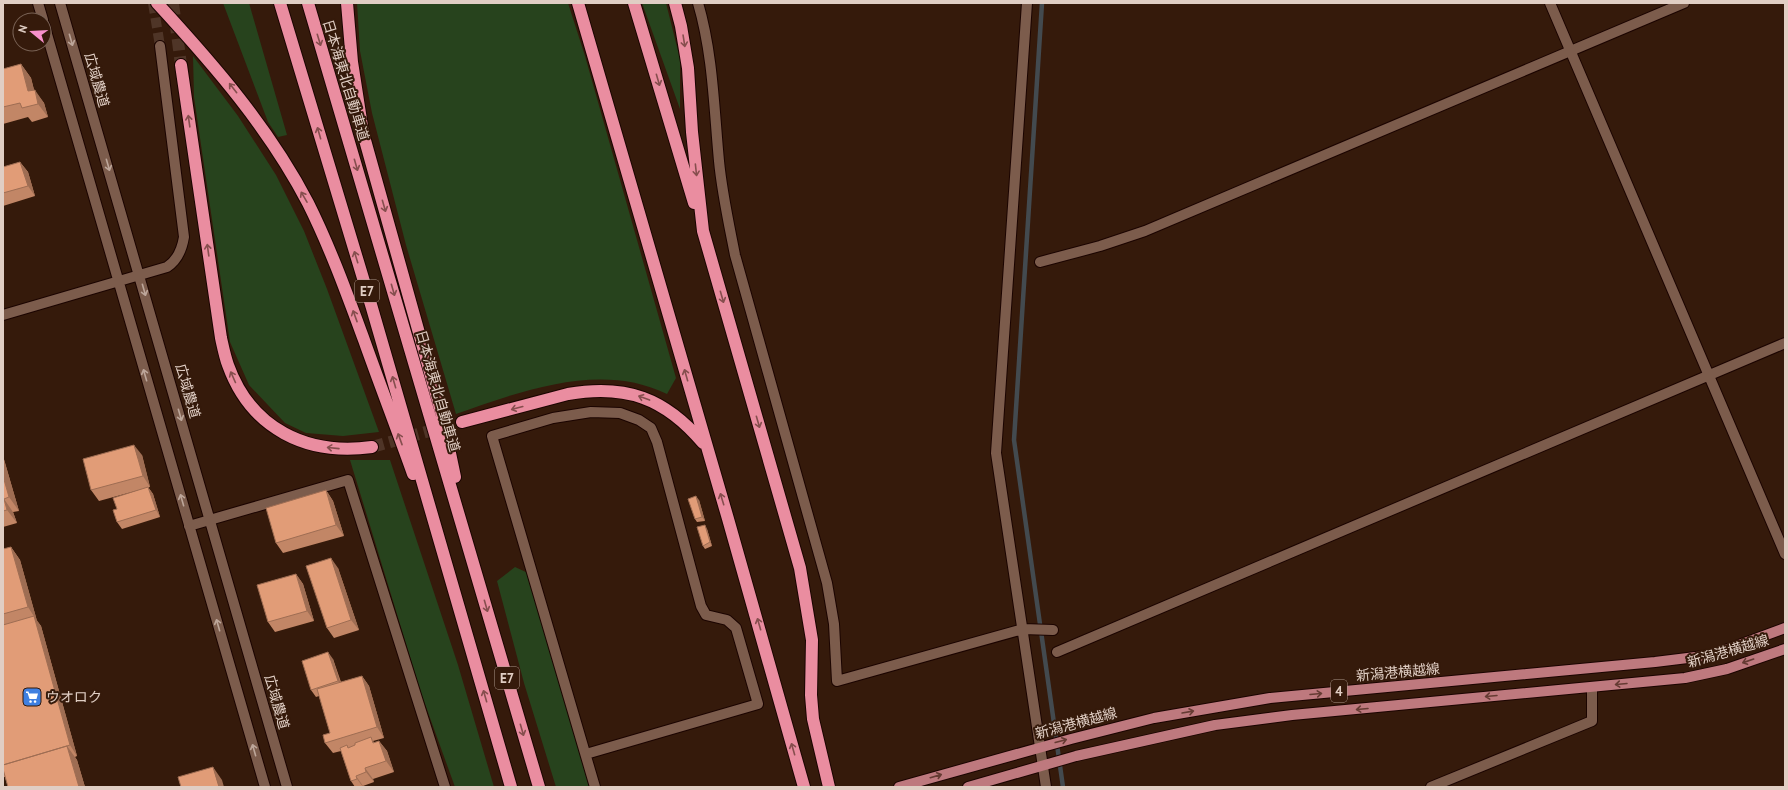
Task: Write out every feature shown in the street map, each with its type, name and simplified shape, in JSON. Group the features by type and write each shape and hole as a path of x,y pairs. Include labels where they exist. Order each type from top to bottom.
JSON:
{"highway":[{"path":"157,3 234,89 280,155 308,203 342,280 451,580"},
{"name":"E7","path":"280,3 372,308 511,787"},
{"name":"日本海東北自動車道","path":"308,3 539,787"},
{"path":"347,3 352,62 363,134 442,414 475,568"},
{"path":"578,3 706,447 747,583 804,787"},
{"path":"634,3 703,231 800,568 812,640 811,695 814,719 829,787"},
{"path":"675,3 681,26 688,68 692,132 703,231"},
{"path":"181,64 221,338 228,365 238,387 249,404 262,419 278,431 298,441 316,446 338,449 356,450 372,447"},
{"path":"462,422 568,394 584,391 617,391 636,395 653,401 668,410 693,432 706,447"}],"main road":[{"name":"新潟港横越線","path":"899,787 1040,747 1154,718 1270,698 1655,662 1712,654 1785,628"},
{"name":"新潟港横越線","path":"968,787 1042,765 1215,725 1292,715 1685,678 1727,669 1785,649"}],"street":[{"name":"広域農道","path":"60,3 287,787"},
{"path":"698,3 707,44 719,163 725,205 737,262 827,583 834,624 837,681 1023,629 1053,630"},
{"path":"1026,3 996,453 1046,787"},
{"path":"1550,3 1785,554"},
{"path":"1040,262 1100,246 1145,231 1684,3"},
{"path":"3,315 118,282 173,264 183,245 184,237 160,46"},
{"path":"52,52 265,787"},
{"path":"1057,652 1785,343"},
{"path":"586,754 758,704 736,628 727,620 706,615 701,606 657,442 651,428 639,420 620,413 590,412 553,418 492,436 595,787"},
{"path":"189,526 348,480 446,787"},
{"path":"1431,787 1592,721 1592,687"}],"green space":[{"path":"223,3 249,3 287,135 278,137 268,122"},
{"path":"357,3 568,3 585,56 676,378 667,394 642,384 615,380 588,380 561,383 534,389 456,414 406,245 372,113 360,51"},
{"path":"642,3 666,3 680,59 680,109"},
{"path":"193,56 238,116 276,175 304,231 327,289 379,432 343,436 306,433 285,423 249,385 230,342 194,97"},
{"path":"350,460 390,460 458,665 494,787 455,787 421,693"},
{"path":"515,567 528,573 591,787 556,787 524,683 497,581"}],"building":[{"path":"21,64 28,91 35,90 38,104 22,108 20,103 3,107 3,69"},
{"path":"20,162 28,186 3,193 3,167"},
{"path":"134,445 143,476 91,490 83,459"},
{"path":"3,476 9,497 4,499 7,510 3,511"},
{"path":"148,487 156,510 117,522 113,510 117,509 113,498"},
{"path":"326,490 336,525 276,543 266,508"},
{"path":"696,496 702,517 695,519 688,499"},
{"path":"705,525 710,542 703,546 697,527"},
{"path":"11,547 28,607 3,614 3,549"},
{"path":"331,558 351,620 327,628 306,566"},
{"path":"296,574 307,611 268,622 257,585"},
{"name":"ウオロク","path":"34,616 70,745 3,765 3,625"},
{"path":"328,652 338,681 311,690 302,661"},
{"path":"362,676 377,727 325,743 323,735 330,733 317,689"},
{"path":"371,737 373,743 379,741 386,761 365,768 366,772 356,776 357,779 351,781 340,748 347,745 348,748 355,745 355,743"},
{"path":"67,746 79,787 8,787 3,765"},
{"path":"213,767 219,787 181,787 178,777"}],"waterway":[{"path":"1042,3 1014,440 1063,787"}],"tunnel":[{"path":"153,3 160,46"},
{"path":"173,3 181,65"},
{"path":"372,447 462,422"}],"place":[{"name":"ウオロク","path":"32,697"}]}
